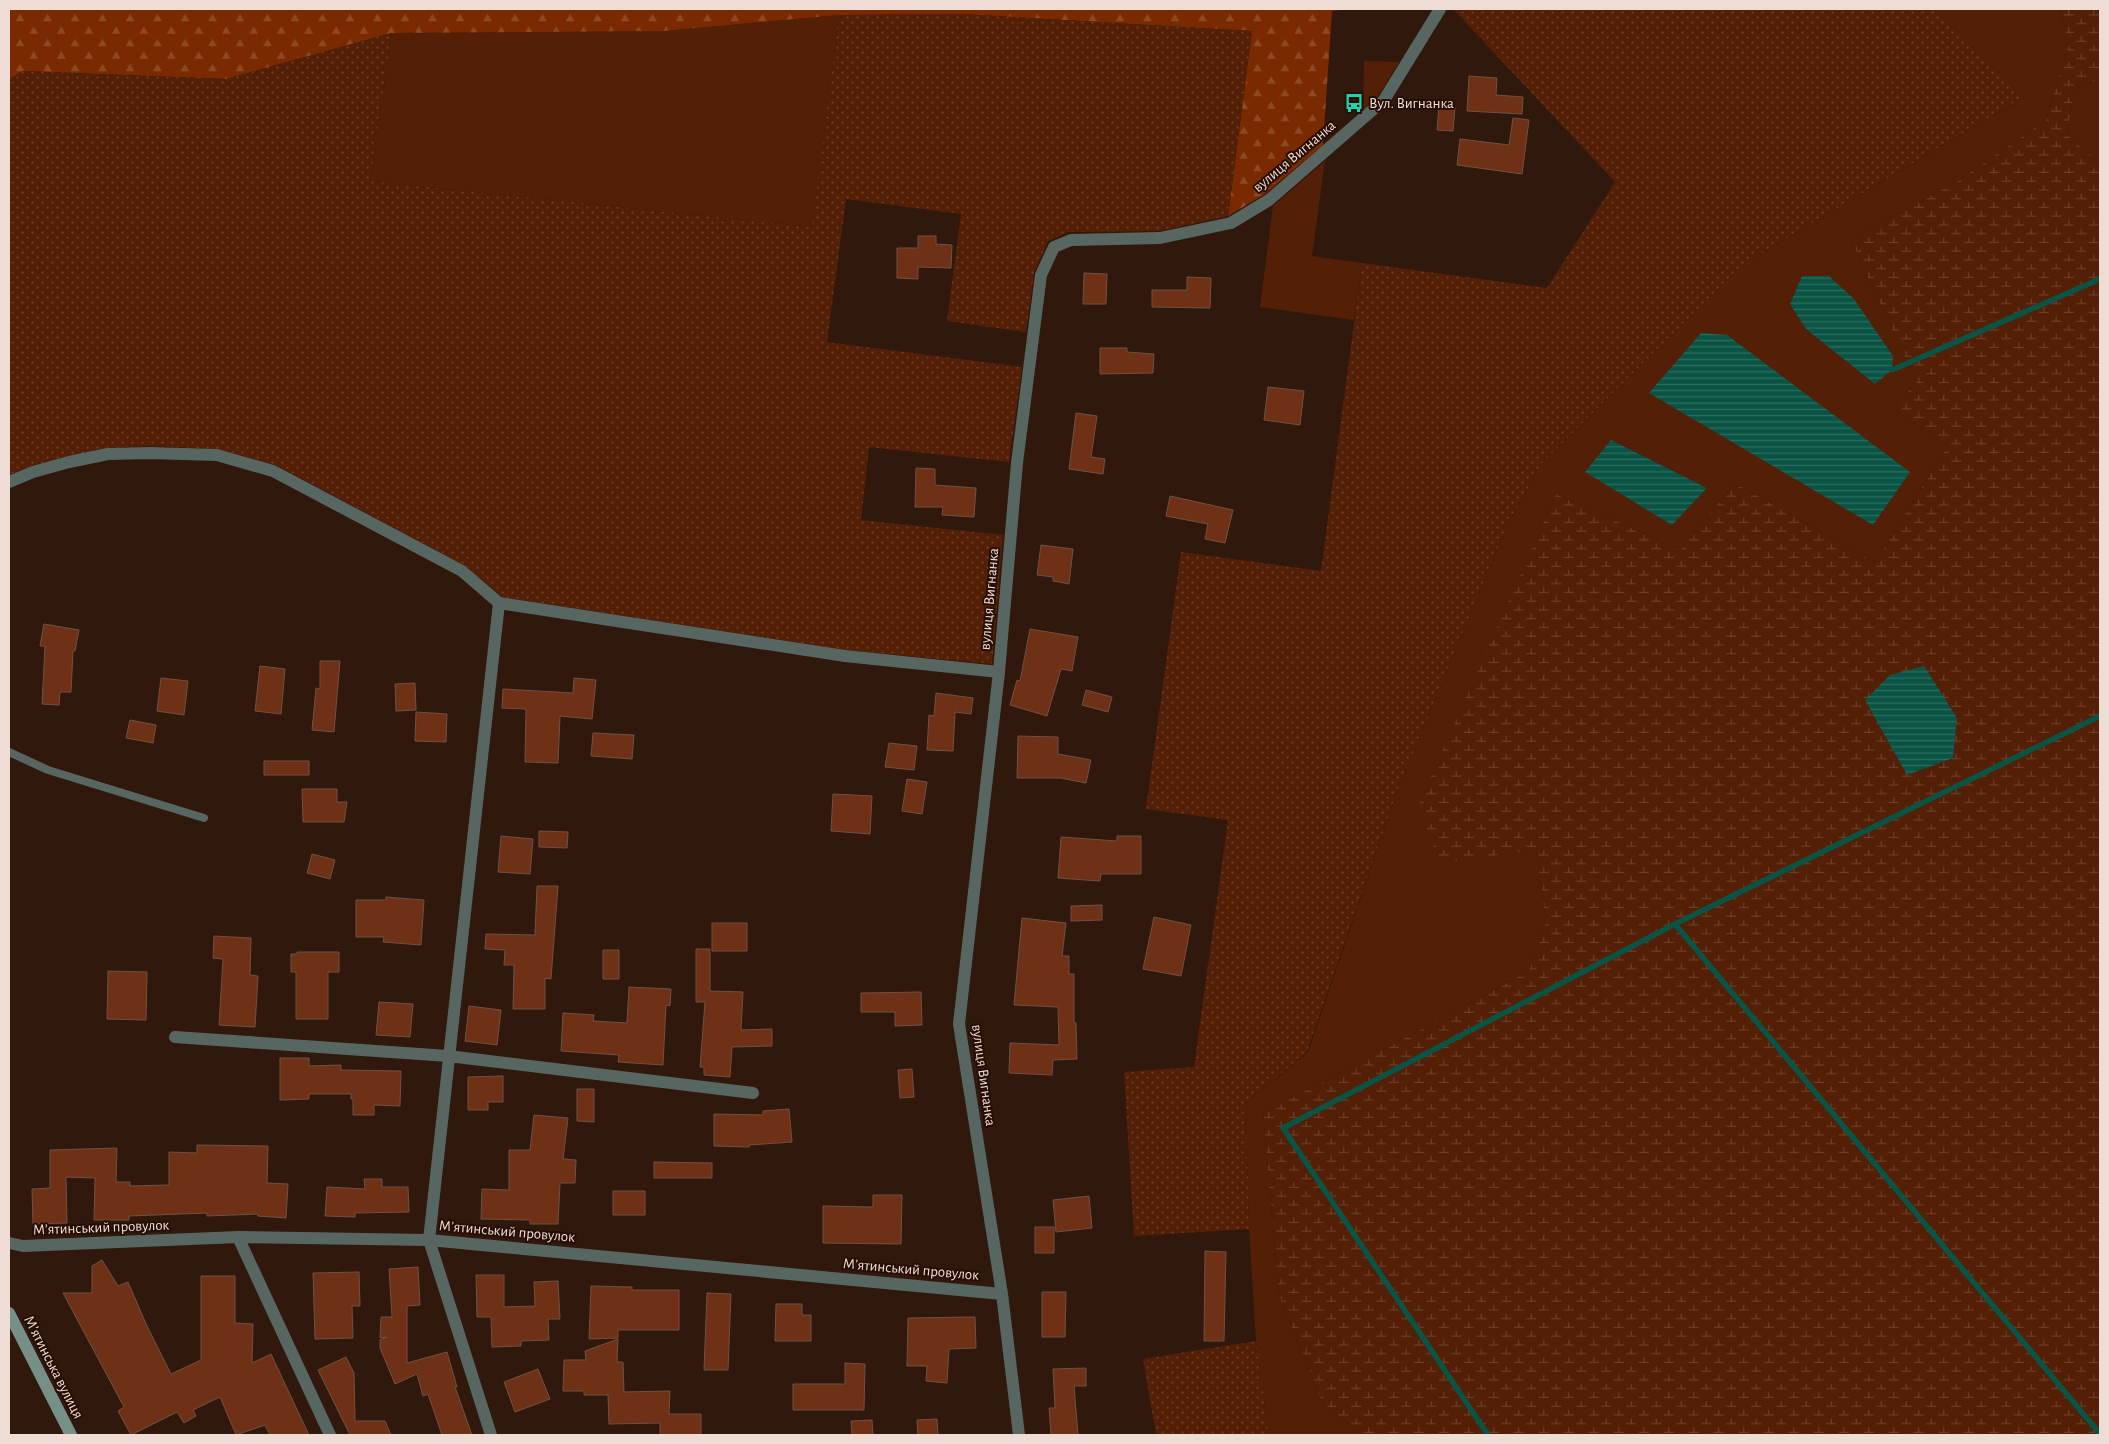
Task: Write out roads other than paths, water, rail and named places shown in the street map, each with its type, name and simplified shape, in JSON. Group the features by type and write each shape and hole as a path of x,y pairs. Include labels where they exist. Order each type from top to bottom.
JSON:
{"street":[{"name":"вулиця Вигнанка","path":"1019,1435 1002,1294 959,1024 999,672 1019,443 1041,275 1054,248 1070,240 1160,238 1231,223 1270,200 1384,100 1440,9"},
{"path":"9,482 33,472 108,454 217,455 273,471 462,571 499,604 846,656 999,672"},
{"path":"491,1435 429,1240 448,1056 474,845 499,604"},
{"path":"175,1036 448,1056 753,1093"},
{"path":"238,1237 330,1435"},
{"name":"Мʼятинський провулок","path":"9,1243 23,1246 238,1237 429,1240 1002,1294"},
{"name":"Мʼятинська вулиця","path":"9,1313 71,1435"}],"lane":[{"path":"9,752 48,770 204,818"}],"water":[{"path":"1802,276 1829,276 1854,299 1893,356 1892,370 1875,384 1806,329 1790,304"},
{"path":"1701,333 1727,335 1910,472 1873,525 1649,393"},
{"path":"1611,440 1707,488 1672,525 1585,472"},
{"path":"1924,666 1957,718 1953,758 1907,775 1865,700 1890,675"}],"waterway":[{"path":"1892,370 2100,279"},
{"path":"1488,1435 1283,1128 1675,924 2100,716"},
{"path":"1675,924 2100,1434"}],"place":[{"name":"Вул. Вигнанка","path":"1354,103"}]}
